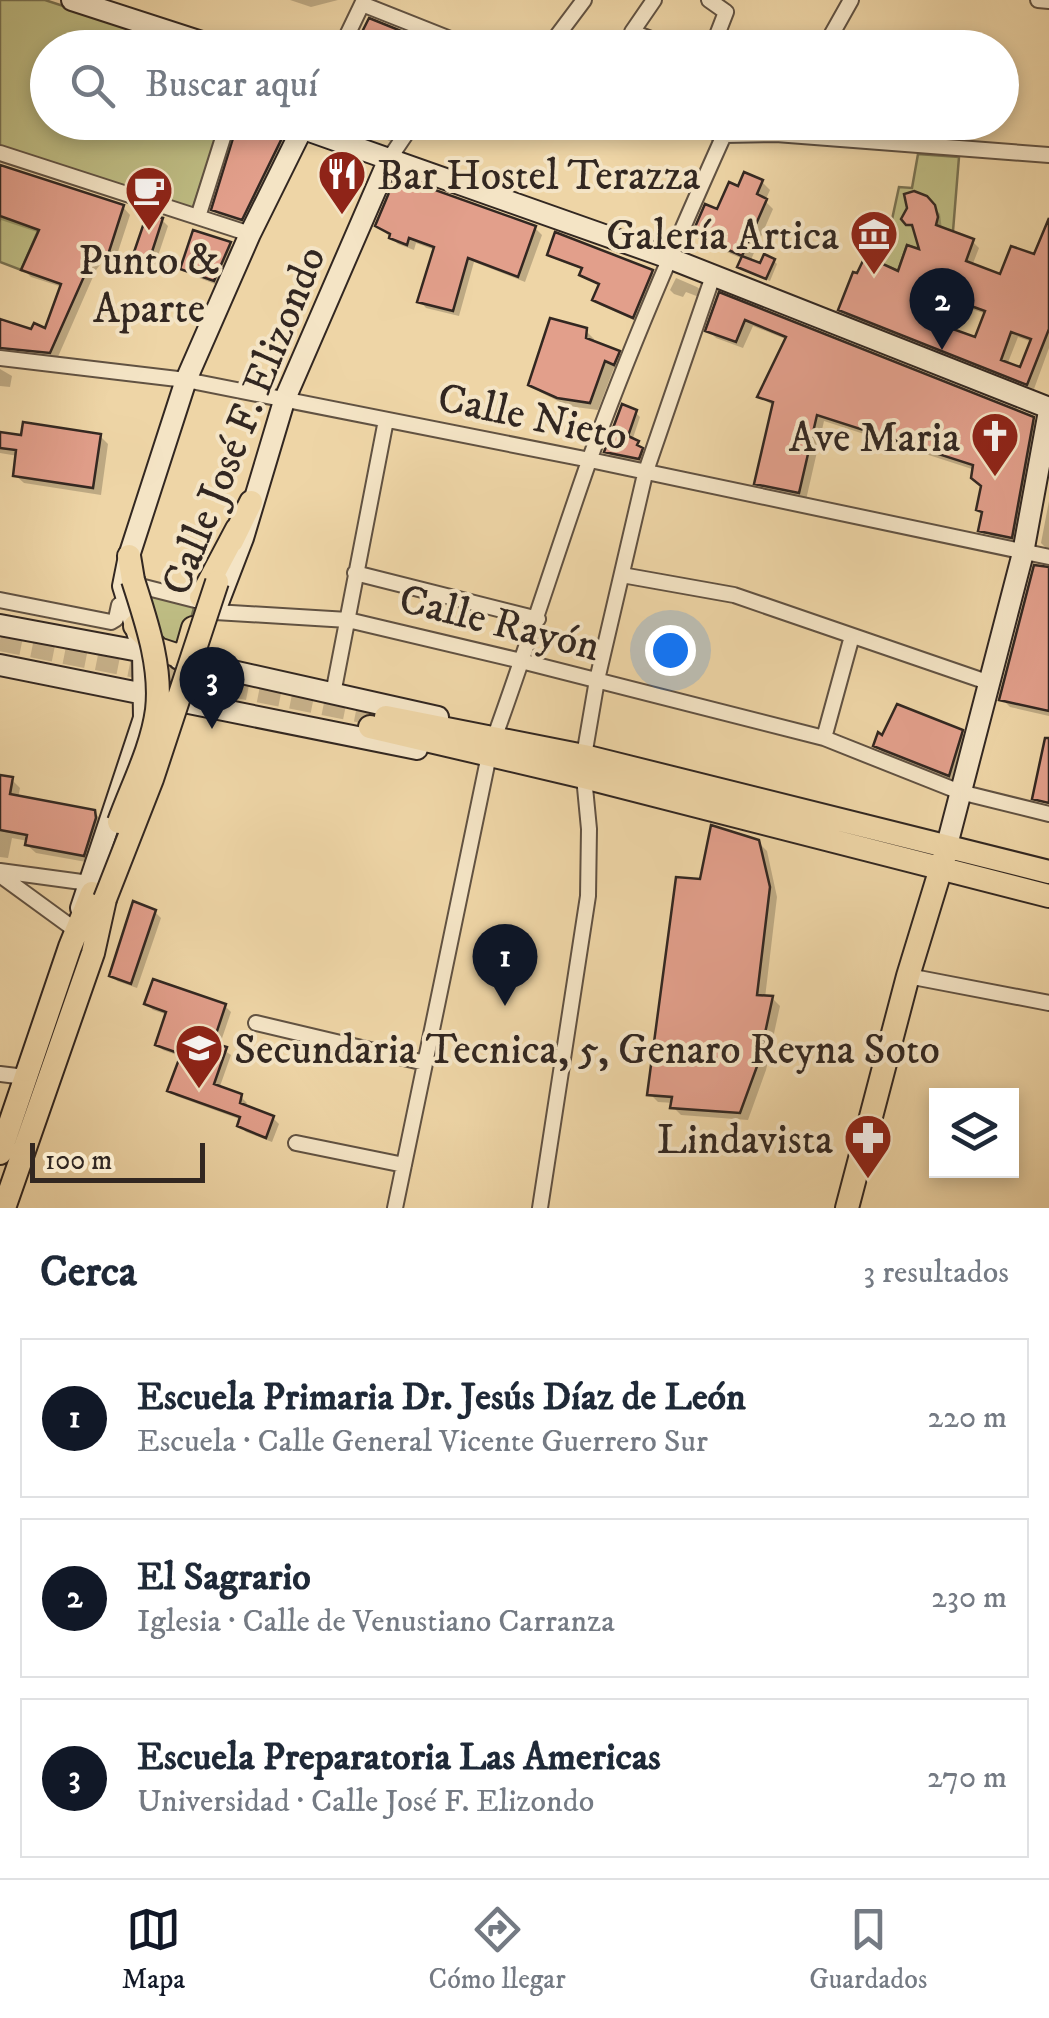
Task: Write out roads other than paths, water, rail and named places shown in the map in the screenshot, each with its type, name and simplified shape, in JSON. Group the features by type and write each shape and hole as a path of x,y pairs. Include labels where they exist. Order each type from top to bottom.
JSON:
{"main road":[{"name":"Calle José F. Elizondo","path":"96,891 152,779 217,582 251,502"},
{"path":"136,626 158,649 178,656 187,649 237,529"},
{"name":"Calle José F. Elizondo","path":"4,1208 79,943 153,729 157,708 153,648 134,574"},
{"path":"371,721 584,766 820,839 1049,872"},
{"path":"945,856 1049,896"},
{"path":"847,1208 908,976 945,856"},
{"name":"Calle José F. Elizondo","path":"0,1153 25,1077 79,943"}],"street":[{"path":"72,0 164,30"},
{"path":"562,30 584,0"},
{"path":"633,30 654,0"},
{"path":"710,0 726,12 719,30"},
{"path":"834,30 851,0"},
{"path":"1038,0 1049,1"},
{"path":"350,30 363,2 428,30"},
{"path":"198,218 222,140"},
{"path":"0,873 79,943 167,757 123,586 134,574 186,380 291,140"},
{"path":"338,140 669,258 1049,410 1022,553 945,856"},
{"name":"Calle José F. Elizondo","path":"251,502 284,401 389,159 402,140"},
{"path":"395,1208 492,746 590,460 669,258 722,140"},
{"path":"899,140 1049,155"},
{"path":"0,153 250,234"},
{"path":"540,1208 588,896 589,830 584,766 597,680 644,474 713,276"},
{"name":"Calle Nieto","path":"0,358 186,380 1049,557"},
{"path":"333,694 386,420"},
{"path":"0,665 151,700 199,664 207,607 242,538 251,502"},
{"path":"355,573 538,618"},
{"name":"Calle Rayón","path":"134,574 207,607 348,620 824,738 960,792 1049,814"},
{"path":"622,576 734,595 990,683"},
{"path":"0,600 111,622 116,619 119,605"},
{"path":"0,616 98,642"},
{"path":"0,625 98,642 437,716 465,740 433,752 0,673"},
{"path":"121,647 133,638 136,626"},
{"path":"824,738 852,636"},
{"path":"143,652 169,674"},
{"path":"0,873 96,891 151,700 169,674 199,664"},
{"path":"255,717 244,694 250,683 264,678"},
{"path":"908,976 1049,1003"},
{"path":"256,1023 425,1063"},
{"path":"0,1074 25,1077"},
{"path":"296,1142 404,1165"}],"tunnel":[{"path":"0,640 373,714"}],"place":[{"name":"Bar Hostel Terazza","path":"342,216"},
{"name":"Punto & Aparte","path":"149,232"},
{"name":"Galería Artica","path":"874,276"},
{"name":"El Sagrario","path":"942,350"},
{"name":"Ave Maria","path":"995,478"},
{"name":"Escuela Preparatoria Las Americas","path":"212,729"},
{"name":"Escuela Primaria Dr. Jesús Díaz de León","path":"505,1006"},
{"name":"Secundaria Tecnica, 5, Genaro Reyna Soto","path":"199,1090"},
{"name":"Lindavista","path":"868,1180"}]}
